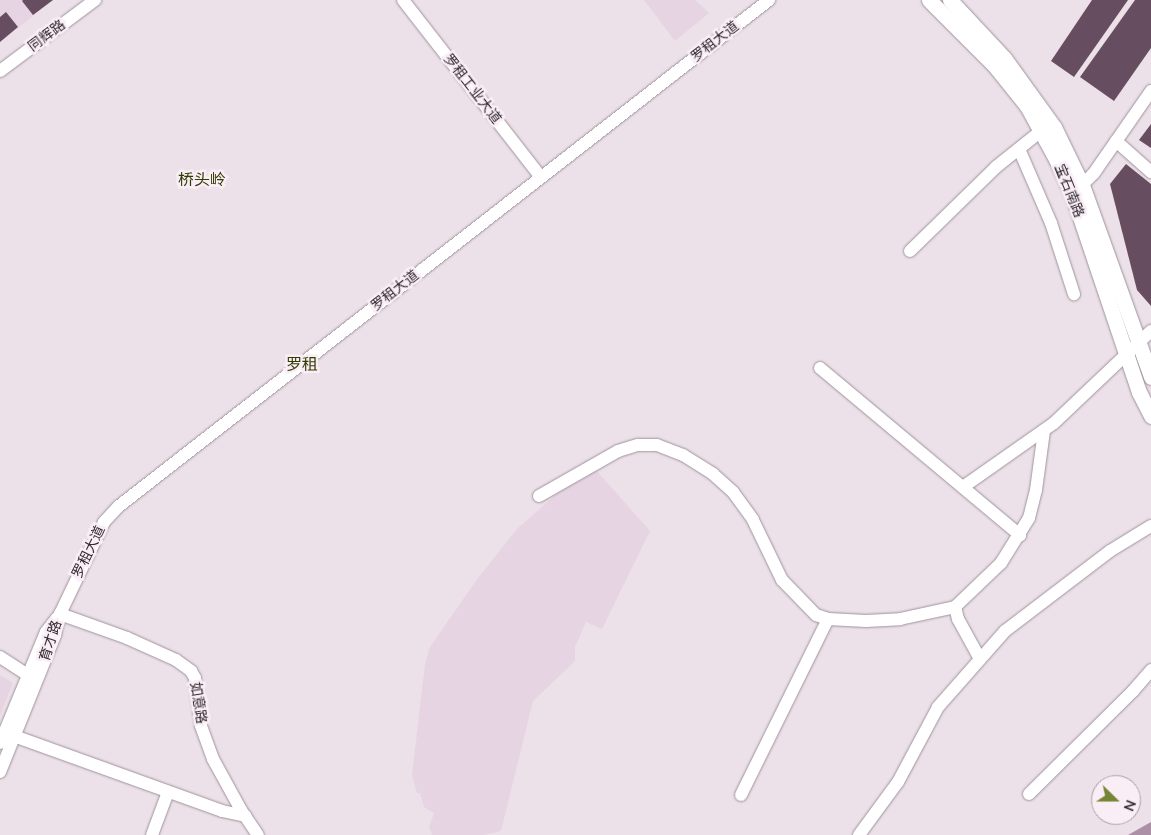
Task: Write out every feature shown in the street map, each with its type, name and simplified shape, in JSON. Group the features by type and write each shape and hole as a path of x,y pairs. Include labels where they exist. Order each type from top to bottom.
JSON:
{"main road":[{"name":"宝石南路","path":"929,0 995,66 1027,106 1041,131 1074,199 1139,392 1151,416"},
{"name":"宝石南路","path":"950,0 1004,58 1044,111 1082,185 1151,377"}],"street":[{"name":"同辉路","path":"0,71 95,0"},
{"name":"罗租工业大道","path":"403,0 542,177"},
{"name":"罗租大道","path":"60,614 96,534 119,506 769,0"},
{"path":"1082,185 1094,173 1151,91"},
{"path":"910,251 996,167 1041,131"},
{"path":"1116,142 1151,172"},
{"path":"1018,149 1052,223 1074,294"},
{"path":"963,487 1044,430 1151,331"},
{"path":"820,368 1020,535"},
{"path":"539,496 618,450 638,445 657,445 683,454 713,474 733,492 753,520 782,580 816,615 828,619 866,621 900,618 955,607 1001,562 1020,535 1029,518 1036,490 1044,430"},
{"path":"858,835 898,782 938,706 1005,631 1110,551 1151,526"},
{"path":"955,607 958,619 980,659"},
{"name":"育才路","path":"0,772 14,736 46,632 60,614"},
{"name":"如意路","path":"60,614 127,638 176,660 192,672 195,678 201,726 210,750 245,816 258,835"},
{"path":"741,795 828,619"},
{"path":"0,657 32,678"},
{"path":"1029,794 1133,691 1151,670"},
{"name":"育才路","path":"0,743 32,678"},
{"path":"14,736 222,811 245,816"},
{"path":"152,835 168,792"}],"shaded area":[{"path":"0,0 53,0 0,42"},
{"path":"644,0 695,0 709,13 675,41"},
{"path":"595,469 650,531 602,629 586,622 575,647 575,661 533,701 501,831 484,835 432,835 429,827 434,813 424,807 420,793 417,793 412,775 425,664 430,647 478,578 517,529 561,490"},
{"path":"0,675 13,683 0,716"},
{"path":"1151,822 1151,835 1128,835"}],"building":[{"path":"23,0 53,0 33,15 22,1"},
{"path":"1092,0 1128,0 1074,77 1051,61"},
{"path":"1135,0 1151,0 1151,48 1114,101 1080,77"},
{"path":"6,12 18,27 0,42 0,17"},
{"path":"1151,124 1151,148 1139,140"},
{"path":"1126,164 1151,184 1151,306 1137,290 1110,184"}],"district":[{"name":"桥头岭","path":"202,180"},
{"name":"罗租","path":"302,365"}]}
